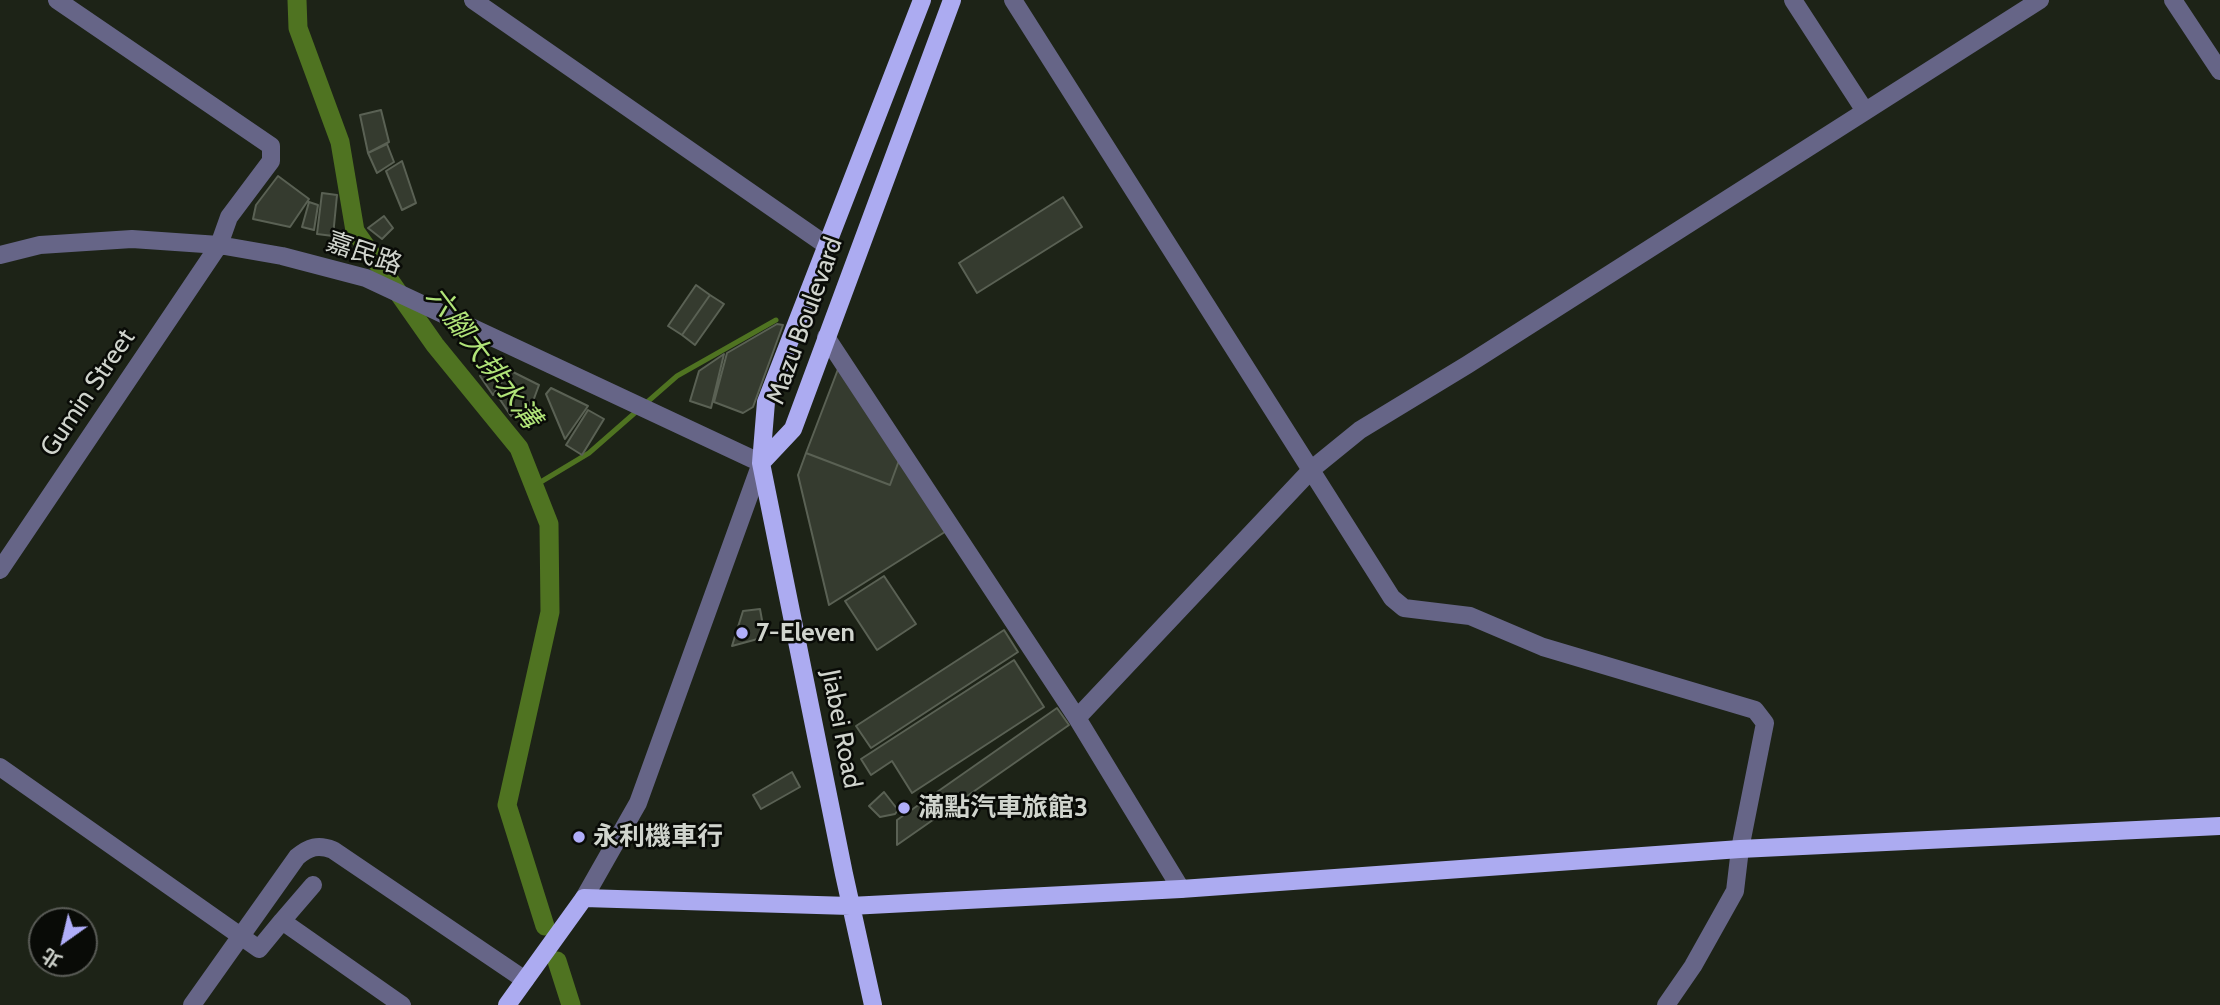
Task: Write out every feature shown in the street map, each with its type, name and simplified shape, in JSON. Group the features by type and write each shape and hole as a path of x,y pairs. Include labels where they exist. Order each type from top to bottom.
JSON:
{"main road":[{"name":"Mazu Boulevard","path":"761,463 766,402 922,0"},
{"name":"Mazu Boulevard","path":"761,463 793,429 952,0"},
{"name":"Jiabei Road","path":"761,463 850,905 873,1005"},
{"path":"507,1005 584,898 850,905 1181,890 1740,849 2220,826"}],"street":[{"name":"Gumin Street","path":"0,570 219,245 229,217 271,161 271,146 57,0"},
{"path":"474,0 826,245"},
{"path":"1013,0 1392,598 1404,608 1470,616 1543,647 1755,710 1765,723 1740,849 1735,891 1693,966 1666,1005"},
{"path":"1793,0 1865,111"},
{"path":"1077,718 1312,469 1360,430 1467,365 2040,0"},
{"path":"2173,0 2220,71"},
{"name":"嘉民路","path":"0,255 40,245 132,239 219,245 282,256 366,278 761,463"},
{"path":"826,337 1077,718 1181,890"},
{"path":"584,898 638,803 761,463"},
{"path":"0,767 259,949 313,885"},
{"path":"192,1005 297,857 305,850 322,846 333,850 525,980"},
{"path":"282,921 402,1005"}],"building":[{"path":"381,110 389,142 368,153 360,115"},
{"path":"387,144 394,162 377,173 368,153"},
{"path":"402,161 416,203 402,210 386,171"},
{"path":"278,176 309,199 290,227 253,219 256,205"},
{"path":"322,193 337,195 333,236 317,234"},
{"path":"1063,197 1082,227 977,293 959,263"},
{"path":"309,202 318,205 314,230 302,227"},
{"path":"384,216 393,228 382,239 368,228"},
{"path":"696,285 710,295 682,335 668,326"},
{"path":"710,295 724,304 695,345 682,335"},
{"path":"777,324 783,325 753,407 743,413 714,402 727,353"},
{"path":"724,354 711,408 690,401 699,371"},
{"path":"490,359 509,370 493,395 480,376"},
{"path":"840,364 901,455 890,485 806,453"},
{"path":"509,370 539,385 532,404 511,416 495,392"},
{"path":"551,388 588,406 565,439 546,394"},
{"path":"588,410 604,419 582,455 566,445"},
{"path":"806,453 890,485 901,455 948,530 829,605 798,475"},
{"path":"884,576 916,624 877,650 845,601"},
{"path":"760,609 765,637 732,646 743,611"},
{"path":"1004,630 1018,652 871,748 856,726"},
{"path":"1014,660 1044,707 912,793 892,761 871,775 861,759"},
{"path":"1057,708 1069,725 897,845 897,820"},
{"path":"792,772 800,787 761,809 753,795"},
{"path":"884,792 898,810 895,814 880,817 869,806"}],"waterway":[{"name":"六腳大排水溝","path":"297,0 298,28 340,142 355,231 435,345 519,448 549,524 550,612 507,805 545,926"},
{"path":"534,486 589,453 677,376 776,320"},
{"name":"六腳大排水溝","path":"557,961 571,1005"}],"place":[{"name":"7-Eleven","path":"742,633"},
{"name":"滿點汽車旅館3","path":"904,808"},
{"name":"永利機車行","path":"579,837"}]}
